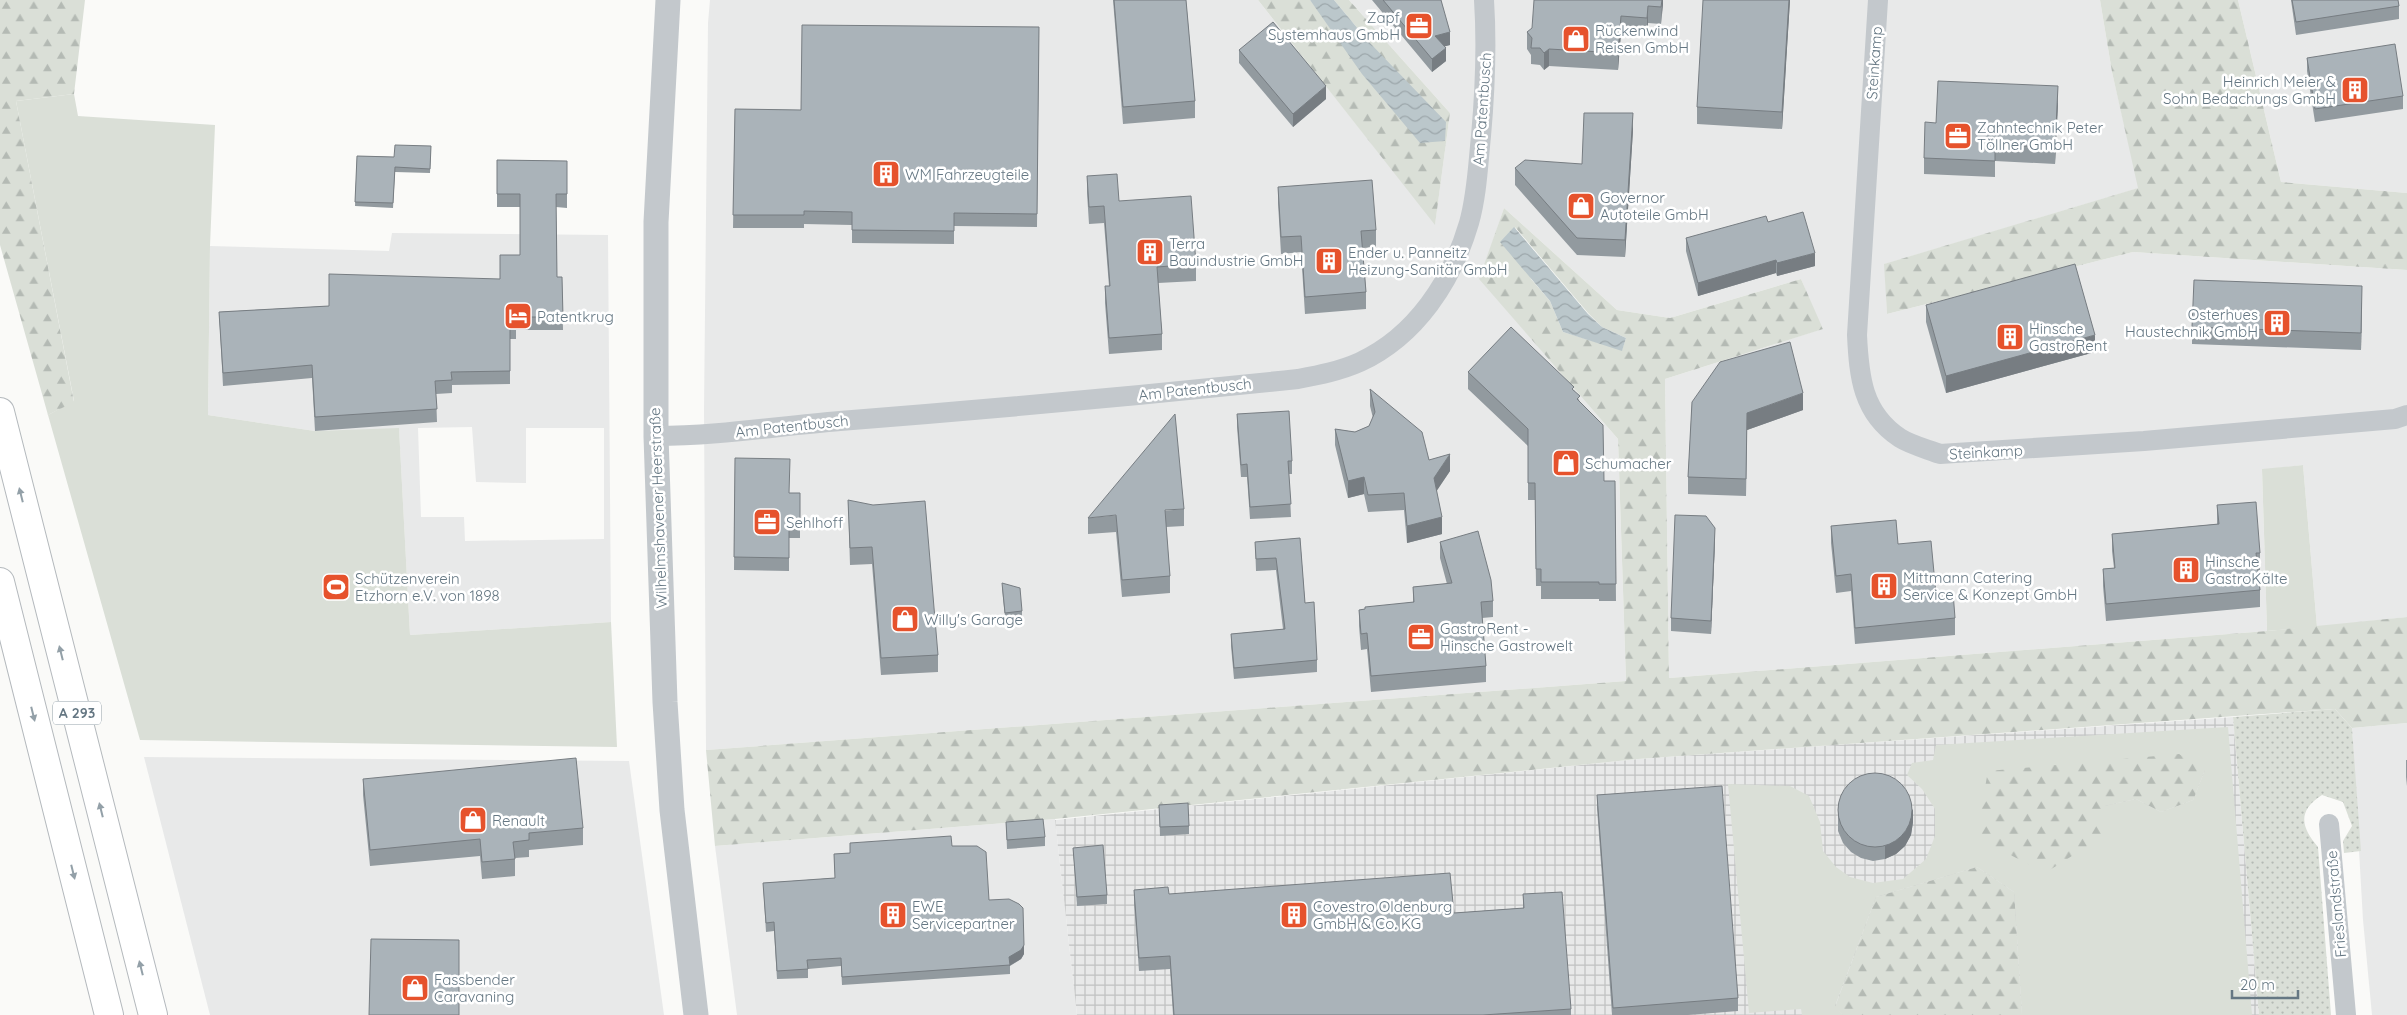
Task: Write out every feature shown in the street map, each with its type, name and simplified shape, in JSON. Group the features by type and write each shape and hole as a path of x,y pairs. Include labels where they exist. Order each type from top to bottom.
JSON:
{"highway":[{"name":"A 293","path":"0,412 153,1015"},
{"name":"A 293","path":"0,582 109,1015"}],"street":[{"name":"Wilhelmshavener Heerstraße","path":"668,0 656,222 656,436 665,702 672,810 696,1015"},
{"name":"Am Patentbusch","path":"656,436 695,436 816,423 956,412 1293,380 1329,374 1361,362 1415,324 1451,272 1469,223 1475,194 1482,120 1486,32 1484,0"},
{"name":"Am Patentbusch","path":"1486,32 1492,0"},
{"name":"Steinkamp","path":"1878,0 1857,335 1858,371 1863,392 1880,421 1900,439 1940,454 2283,430 2395,419 2407,415"},
{"name":"Frieslandstraße","path":"2330,824 2346,1015"}],"shaded area":[{"path":"710,0 1258,0 1435,224 1450,113 1349,0 2100,0 2112,72 2139,188 1885,264 1887,314 2133,252 2407,270 2407,617 2317,627 2303,465 2262,470 2267,631 1669,678 1665,379 1822,329 1801,279 1670,318 1617,310 1504,208 1480,279 1618,439 1626,681 706,750 704,410 708,23"},
{"path":"2238,0 2407,0 2407,193 2281,182"},
{"path":"392,233 608,235 611,622 410,635 399,429 315,431 208,415 210,246 389,251","holes":["472,427 476,482 526,483 526,428 604,428 604,539 465,541 464,517 421,517 418,428"]},
{"path":"2233,717 2259,1015 1077,1015 1055,820 1638,759"},
{"path":"2407,723 2407,1015 2372,1015 2363,920 2352,728"},
{"path":"144,757 629,761 664,1015 210,1015"},
{"path":"1055,819 1077,1015 737,1015 715,846"}],"green space":[{"path":"0,0 85,0 74,94 16,101 74,402 48,415 0,245"},
{"path":"1258,0 1310,0 1431,141 1445,141 1369,42 1334,0 1349,0 1450,113 1435,225"},
{"path":"2100,0 2238,0 2281,182 2407,193 2407,270 2133,252 1887,314 1884,264 2138,188 2112,72"},
{"path":"74,94 78,116 215,125 210,246 208,415 315,431 399,428 410,635 611,622 617,747 140,740 48,415 74,401 16,101"},
{"path":"1504,208 1617,310 1670,318 1801,279 1823,329 1665,379 1669,678 2267,631 2407,617 2407,723 2352,728 2335,709 1638,759 1055,819 715,846 706,750 1626,681 1618,439 1479,279","holes":["1515,227 1602,327 1626,338 1622,350 1563,332 1550,301 1531,279"]},
{"path":"2303,465 2317,627 2267,631 2262,469"},
{"path":"2335,709 2352,728 2361,851 2344,853 2343,841 2352,826 2343,802 2322,795 2308,807 2304,820 2308,833 2318,847 2331,1015 2259,1015 2233,717"},
{"path":"2228,727 2252,1015 2022,1015 2014,892 1977,867 1876,897 1835,1006 1843,1015 1802,1015 1801,1009 1749,1013 1728,784 1790,786 1809,796 1820,822 1823,851 1836,867 1850,877 1873,883 1903,879 1926,859 1935,836 1935,809 1922,789 1907,775 1912,763 1933,760 1936,745","holes":["2205,770 2193,800 2161,812 2136,799 2104,806"]},
{"path":"2179,754 2205,770 2193,800 2161,812 2136,799 2104,806 2102,837 2045,873 1976,837 1988,771"},
{"path":"1977,867 2014,892 2022,1015 1843,1015 1835,1007 1876,897"}],"water":[{"path":"1310,0 1334,0 1369,42 1446,122 1445,141 1420,143 1362,74"},
{"path":"1514,227 1588,314 1602,327 1626,338 1622,351 1563,332 1550,301 1500,242"}],"building":[{"path":"1114,0 1186,0 1195,101 1123,107"},
{"name":"Zapf Systemhaus GmbH","path":"1383,0 1441,0 1450,32 1435,36 1446,48 1432,59"},
{"name":"Rückenwind Reisen GmbH","path":"1534,0 1662,0 1661,7 1648,6 1647,18 1621,16 1618,53 1549,49 1544,53 1540,48 1531,48 1532,38 1527,32 1532,28"},
{"name":"Rückenwind Reisen GmbH","path":"1703,0 1789,0 1782,112 1697,107"},
{"path":"2292,0 2398,0 2399,6 2296,22"},
{"path":"1273,22 1326,86 1293,114 1239,50"},
{"name":"WM Fahrzeugteile","path":"802,25 1039,27 1037,214 954,213 954,231 852,230 852,212 804,211 804,215 733,215 735,109 801,110"},
{"name":"Heinrich Meier & Sohn Bedachungs GmbH","path":"2395,44 2403,96 2315,109 2307,58"},
{"path":"1938,81 2058,86 2055,147 1995,145 1995,161 1924,158 1925,122 1936,123"},
{"name":"Governor Autoteile GmbH","path":"1584,113 1633,113 1625,240 1577,238 1515,168 1525,160 1582,164"},
{"path":"395,145 431,146 430,169 395,167 393,203 355,202 357,156 394,157"},
{"path":"497,160 567,161 567,194 556,194 557,277 562,277 563,317 516,317 516,326 510,326 510,371 451,372 452,380 435,381 437,409 315,417 312,365 223,373 219,312 329,306 329,274 500,279 500,255 520,255 520,194 497,194"},
{"name":"Terra Bauindustrie GmbH","path":"1117,174 1119,201 1191,196 1196,264 1157,267 1162,334 1109,338 1105,286 1110,286 1104,206 1089,207 1087,176"},
{"name":"Ender u. Panneitz Heizung-Sanitär GmbH","path":"1372,180 1376,230 1361,231 1366,292 1305,297 1301,236 1281,237 1278,187"},
{"path":"1803,212 1815,253 1777,263 1776,260 1698,283 1686,238 1766,216 1768,222"},
{"name":"Hinsche GastroRent","path":"2075,264 2095,335 1946,376 1926,305"},
{"name":"Osterhues Haustechnik GmbH","path":"2194,280 2362,286 2361,333 2192,327"},
{"name":"Schumacher","path":"1511,327 1574,387 1572,389 1580,396 1577,399 1603,425 1604,481 1615,481 1616,584 1599,584 1599,582 1541,582 1541,569 1536,569 1535,483 1528,483 1528,429 1468,372"},
{"path":"1790,342 1803,393 1747,413 1746,479 1688,477 1692,402 1720,362"},
{"path":"1370,389 1422,432 1429,460 1450,454 1434,478 1442,517 1407,526 1404,493 1368,495 1364,477 1348,481 1335,429 1355,432 1369,426 1375,412"},
{"path":"1289,411 1292,461 1288,461 1291,504 1250,507 1247,464 1241,465 1237,414"},
{"path":"1175,414 1184,509 1165,510 1170,576 1122,580 1116,515 1088,518"},
{"name":"Sehlhoff","path":"735,458 790,459 789,493 800,493 800,525 789,525 789,558 734,557"},
{"name":"Willy's Garage","path":"848,500 873,505 925,501 938,655 881,658 872,547 850,548"},
{"name":"Hinsche GastroKälte","path":"2256,502 2260,553 2256,553 2260,590 2106,604 2103,569 2115,568 2112,534 2219,524 2217,505"},
{"path":"1675,515 1706,516 1715,528 1711,621 1671,618"},
{"name":"Mittmann Catering Service & Konzept GmbH","path":"1896,520 1898,544 1931,541 1936,594 1953,592 1955,618 1855,628 1851,574 1836,576 1831,526"},
{"name":"GastroRent - Hinsche Gastrowelt","path":"1478,531 1491,580 1493,601 1481,602 1486,666 1371,676 1367,633 1361,634 1359,610 1365,609 1365,607 1414,602 1413,587 1452,583 1440,542"},
{"path":"1300,538 1305,603 1314,602 1317,660 1234,668 1231,634 1285,629 1276,558 1256,559 1255,542"},
{"path":"1002,583 1020,588 1022,611 1005,613"},
{"name":"Renault","path":"576,758 583,828 529,833 529,840 513,842 515,859 482,862 480,839 370,850 363,779"},
{"path":"1868,773 1882,773 1896,779 1906,789 1912,803 1910,824 1896,841 1882,847 1868,847 1854,841 1844,831 1838,817 1838,803 1844,789 1854,779"},
{"path":"1722,786 1738,998 1613,1008 1597,795"},
{"path":"1188,803 1189,826 1160,827 1159,805"},
{"path":"1043,819 1045,837 1007,840 1006,822"},
{"name":"EWE Servicepartner","path":"951,836 952,846 977,846 986,852 989,900 1009,899 1023,908 1024,945 1021,950 1009,957 1010,965 842,977 841,958 807,960 808,969 777,971 774,922 766,923 763,883 835,878 834,854 850,853 850,843"},
{"path":"1103,845 1107,895 1077,897 1073,848"},
{"path":"1450,873 1454,913 1524,908 1523,894 1562,892 1571,1009 1483,1015 1174,1015 1170,956 1139,958 1134,890 1168,887 1169,894"},
{"name":"Fassbender Caravaning","path":"371,939 459,940 459,1015 369,1015"}],"place":[{"name":"Zapf Systemhaus GmbH","path":"1419,26"},
{"name":"Rückenwind Reisen GmbH","path":"1576,39"},
{"name":"Heinrich Meier & Sohn Bedachungs GmbH","path":"2355,90"},
{"name":"Zahntechnik Peter Töllner GmbH","path":"1958,136"},
{"name":"WM Fahrzeugteile","path":"886,174"},
{"name":"Governor Autoteile GmbH","path":"1581,206"},
{"name":"Terra Bauindustrie GmbH","path":"1150,252"},
{"name":"Ender u. Panneitz Heizung-Sanitär GmbH","path":"1329,261"},
{"name":"Patentkrug","path":"518,316"},
{"name":"Osterhues Haustechnik GmbH","path":"2277,323"},
{"name":"Hinsche GastroRent","path":"2010,337"},
{"name":"Schumacher","path":"1566,463"},
{"name":"Sehlhoff","path":"767,522"},
{"name":"Hinsche GastroKälte","path":"2186,570"},
{"name":"Mittmann Catering Service & Konzept GmbH","path":"1884,586"},
{"name":"Schützenverein Etzhorn e.V. von 1898","path":"336,587"},
{"name":"Willy's Garage","path":"905,619"},
{"name":"GastroRent - Hinsche Gastrowelt","path":"1421,637"},
{"name":"Renault","path":"473,820"},
{"name":"EWE Servicepartner","path":"893,915"},
{"name":"Covestro Oldenburg GmbH & Co. KG","path":"1294,915"},
{"name":"Fassbender Caravaning","path":"415,988"}]}
